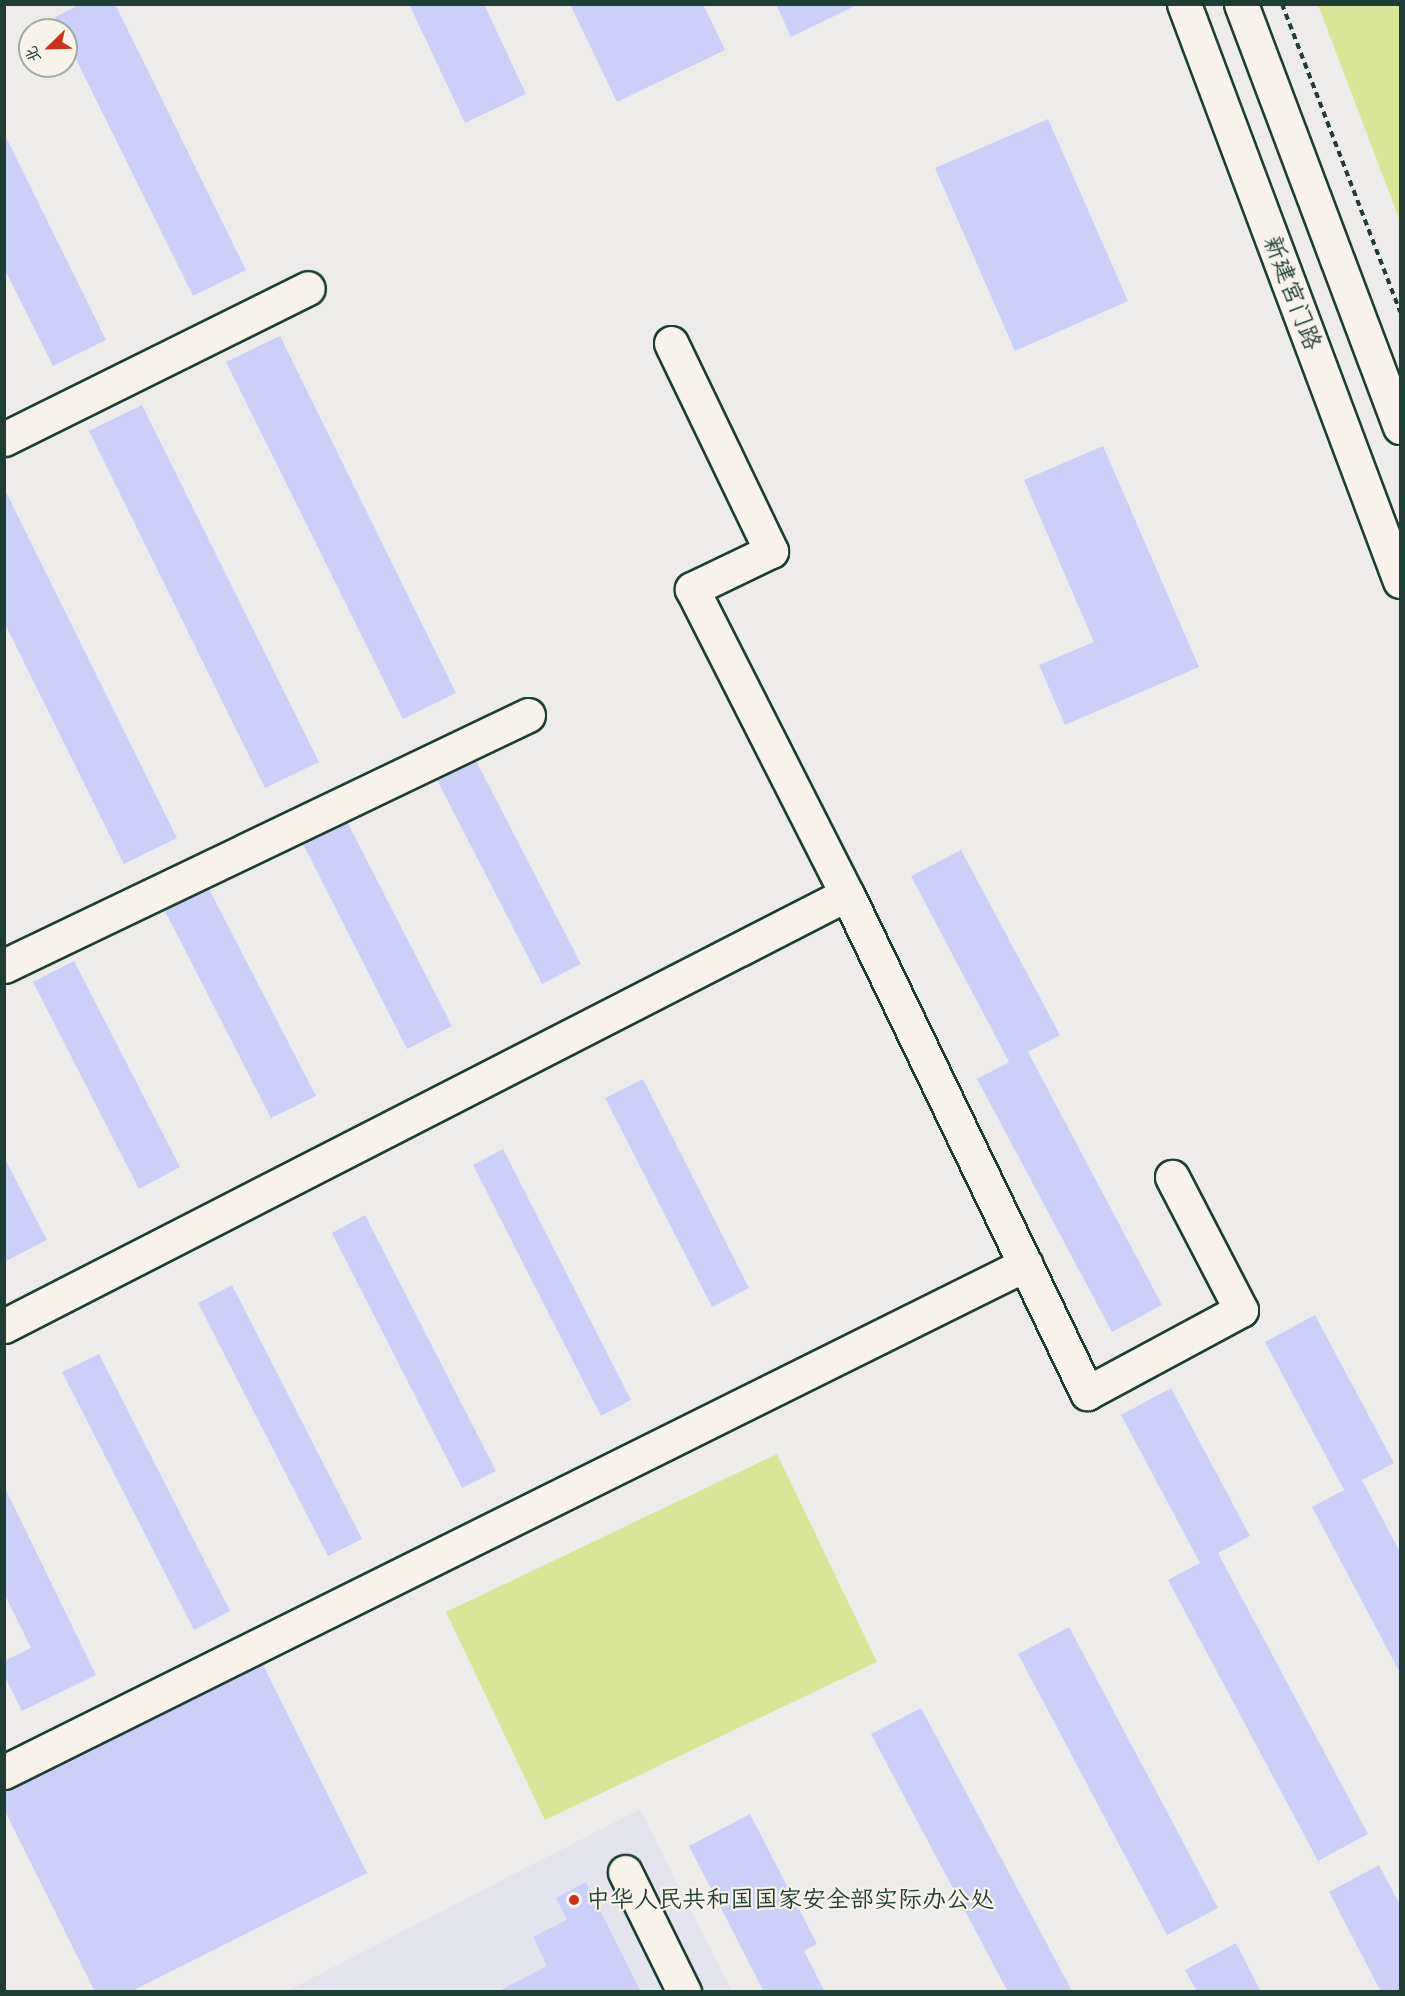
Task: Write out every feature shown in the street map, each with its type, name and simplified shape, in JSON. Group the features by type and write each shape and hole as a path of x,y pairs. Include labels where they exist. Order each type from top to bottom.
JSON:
{"street":[{"name":"新建宫门路","path":"1184,4 1401,581"},
{"path":"1241,4 1401,427"},
{"path":"4,439 308,288"},
{"path":"671,343 771,551 692,589 847,894 1087,1393 1241,1310 1172,1178"},
{"path":"4,966 528,715"},
{"path":"4,1326 847,894"},
{"path":"4,1772 1026,1264"},
{"path":"625,1872 684,1992"}],"path":[{"path":"1282,4 1401,312"}],"shaded area":[{"name":"中华人民共和国国家安全部实际办公处","path":"640,1809 732,1991 285,1992"}],"green space":[{"path":"1318,5 1400,5 1400,221"},
{"path":"777,1454 877,1662 545,1820 446,1612"}],"building":[{"path":"81,4 115,4 246,270 193,296 78,63 78,18 55,17"},
{"path":"409,4 484,4 526,94 465,123"},
{"path":"570,4 703,4 725,50 617,102"},
{"path":"776,4 859,4 791,37"},
{"path":"1048,119 1128,301 1015,351 935,168"},
{"path":"4,133 106,340 53,366 4,268"},
{"path":"280,336 456,693 403,719 226,362"},
{"path":"142,405 319,762 265,788 89,431"},
{"path":"1103,446 1199,667 1065,725 1039,665 1094,642 1024,480"},
{"path":"4,488 177,838 124,864 4,622"},
{"path":"473,755 581,964 542,984 434,774"},
{"path":"345,818 452,1026 407,1049 301,840"},
{"path":"961,850 1060,1035 1028,1052 1162,1305 1112,1332 977,1079 1009,1062 911,876"},
{"path":"209,889 316,1096 271,1118 165,911"},
{"path":"74,961 180,1167 139,1189 33,982"},
{"path":"643,1079 749,1288 712,1307 605,1098"},
{"path":"503,1149 631,1400 601,1416 473,1165"},
{"path":"4,1157 47,1240 4,1262"},
{"path":"365,1215 496,1471 462,1488 332,1233"},
{"path":"232,1285 362,1539 328,1556 198,1303"},
{"path":"1315,1315 1394,1463 1362,1480 1400,1552 1400,1673 1312,1507 1344,1490 1265,1342"},
{"path":"99,1354 230,1611 194,1630 62,1372"},
{"path":"1171,1388 1250,1536 1218,1553 1368,1834 1318,1861 1168,1580 1200,1563 1121,1415"},
{"path":"4,1486 96,1675 22,1711 4,1675 4,1661 31,1648 4,1593"},
{"path":"1069,1627 1218,1908 1167,1935 1018,1654"},
{"path":"258,1655 367,1873 130,1992 95,1992 4,1809 4,1781"},
{"path":"921,1708 1071,1989 1065,1992 1008,1992 871,1734"},
{"path":"750,1814 817,1944 804,1951 825,1992 764,1992 689,1846"},
{"path":"1379,1865 1400,1905 1400,1992 1381,1992 1329,1892"},
{"path":"586,1882 641,1992 497,1992 547,1966 533,1937 567,1920 556,1898"},
{"path":"1236,1943 1261,1992 1197,1992 1185,1970"}],"place":[{"name":"中华人民共和国国家安全部实际办公处","path":"574,1900"}]}
